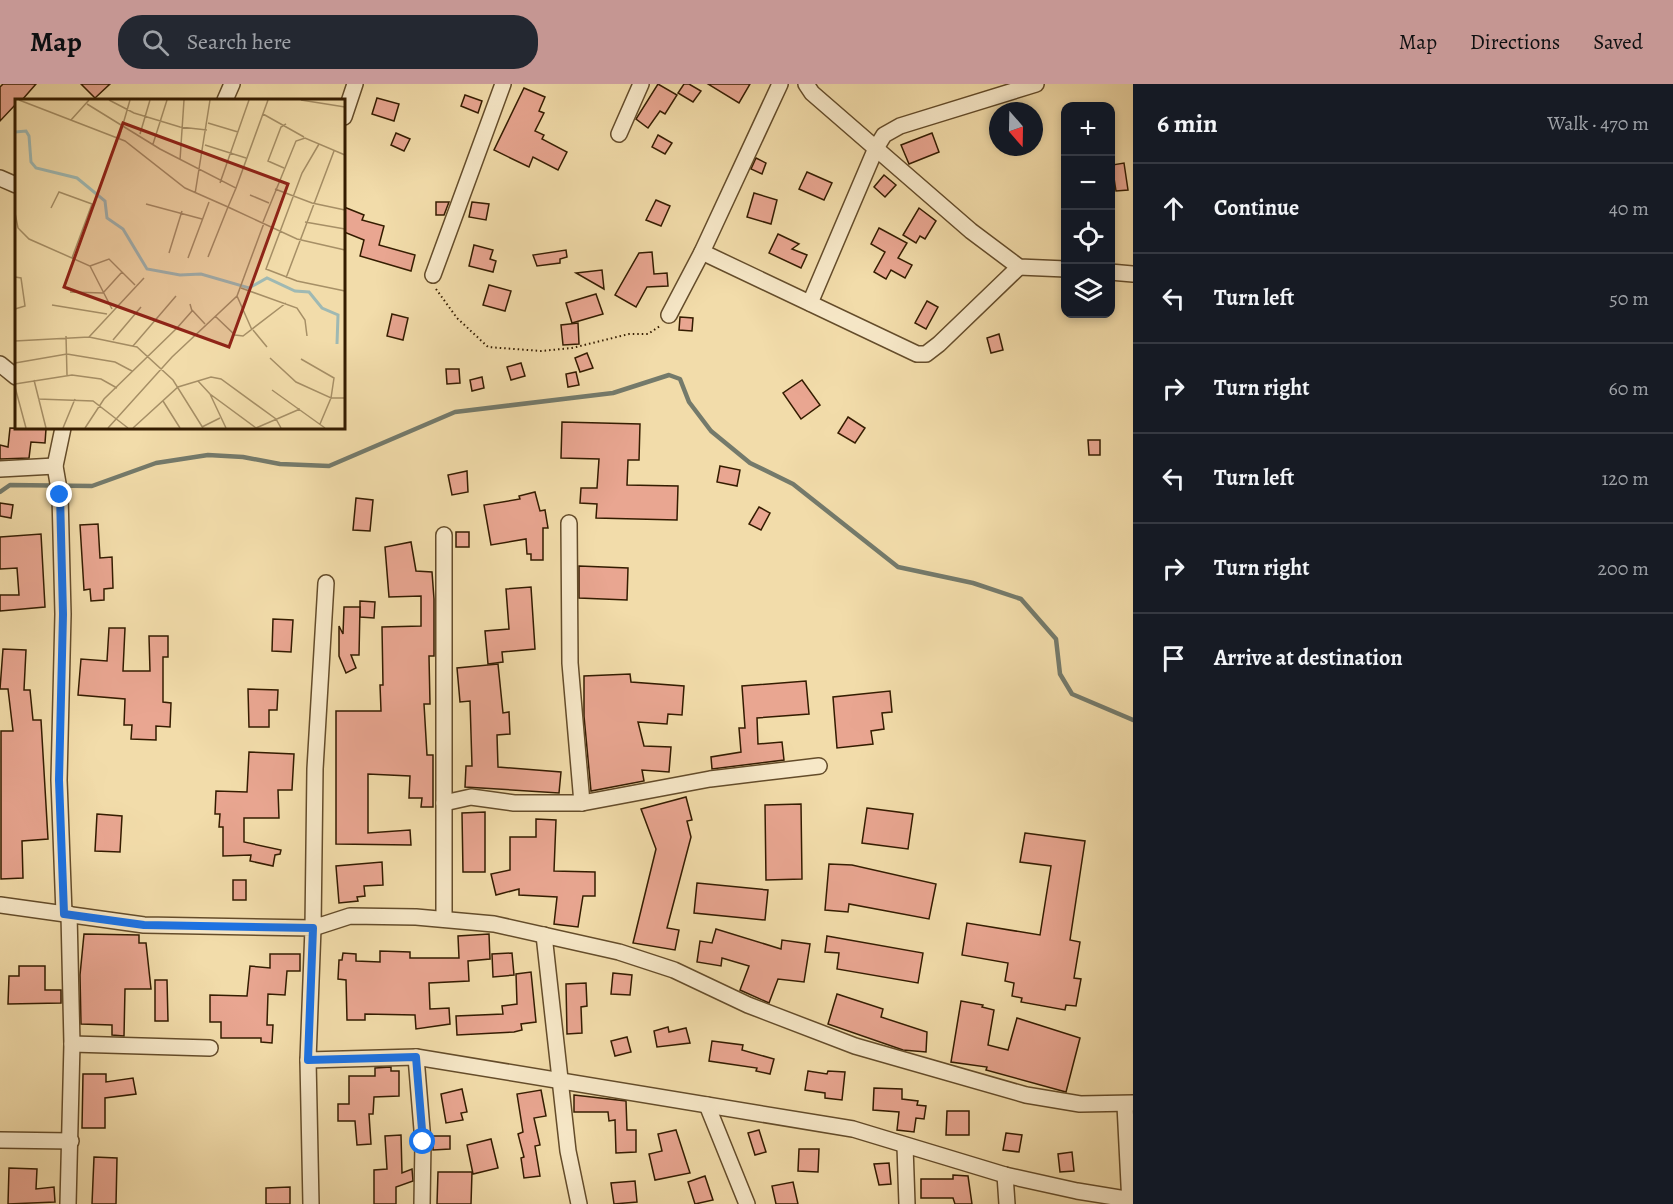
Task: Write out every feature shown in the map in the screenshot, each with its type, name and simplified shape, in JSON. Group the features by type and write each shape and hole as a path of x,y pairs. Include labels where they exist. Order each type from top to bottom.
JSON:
{"street":[{"path":"225,99 232,84"},
{"path":"345,114 355,84"},
{"path":"433,275 503,84"},
{"path":"618,134 641,84"},
{"path":"669,315 702,252 780,84"},
{"path":"806,84 812,93 971,231 1019,267 1061,269"},
{"path":"810,303 876,148 884,135 900,126 1036,84"},
{"path":"0,178 15,185"},
{"path":"702,252 917,354 926,354 1019,267"},
{"path":"1115,272 1133,274"},
{"path":"0,364 15,376"},
{"path":"63,429 57,471 60,495 63,614 59,780 72,1044 68,1204"},
{"path":"0,469 57,471"},
{"path":"569,523 570,663 582,803"},
{"path":"444,535 444,919"},
{"path":"311,1204 308,1060 313,928 315,769 326,583"},
{"path":"444,803 471,797 514,803 582,803 710,779 819,766"},
{"path":"0,905 144,925 313,928 350,916 444,919 494,924 619,952 674,970 748,1005 855,1046 1026,1095 1080,1104 1129,1104 1131,1201 1005,1175 853,1129 416,1057 308,1060"},
{"path":"544,935 568,1151 579,1204"},
{"path":"72,1044 210,1048"},
{"path":"416,1057 423,1142 422,1204"},
{"path":"707,1105 747,1204"},
{"path":"0,1140 71,1141"},
{"path":"904,1146 907,1204"},
{"path":"1005,1175 1007,1204"}],"path":[{"path":"433,275 437,293 457,318 488,347 541,351 572,348 629,334 648,334 669,315"}],"building":[{"path":"3,84 36,84 23,99 15,99 15,105 0,121 0,87"},
{"path":"81,84 110,84 95,98"},
{"path":"658,84 677,95 665,114 660,111 648,128 636,119"},
{"path":"684,84 689,84 701,91 693,102 678,93"},
{"path":"708,84 750,84 739,103"},
{"path":"524,88 545,97 539,111 544,113 535,131 544,135 542,139 567,152 558,170 533,157 529,167 494,150"},
{"path":"465,95 482,101 478,113 461,106"},
{"path":"377,98 399,104 394,121 372,114"},
{"path":"396,133 410,139 404,151 391,145"},
{"path":"932,133 939,152 909,164 901,145"},
{"path":"658,135 672,143 665,154 652,147"},
{"path":"756,158 766,163 762,174 751,169"},
{"path":"1124,163 1128,190 1116,191 1115,164"},
{"path":"807,172 832,183 824,200 799,189"},
{"path":"884,175 896,185 885,197 874,187"},
{"path":"754,193 777,200 771,224 747,217"},
{"path":"656,200 670,206 661,226 646,220"},
{"path":"436,202 449,202 444,215 436,215"},
{"path":"472,202 489,204 486,220 469,217"},
{"path":"345,207 364,215 362,220 384,226 379,245 415,255 411,271 360,256 364,240 345,232"},
{"path":"919,208 936,221 925,239 920,236 916,243 903,235"},
{"path":"879,228 907,243 898,258 912,265 905,278 891,270 886,279 874,272 885,252 871,244"},
{"path":"778,234 799,244 792,249 807,255 801,268 769,253"},
{"path":"474,245 493,250 490,259 496,261 493,272 469,266"},
{"path":"566,250 567,257 560,259 560,263 537,266 533,255"},
{"path":"652,252 654,274 667,273 668,286 647,287 636,307 615,295 639,253"},
{"path":"602,270 604,289 576,273"},
{"path":"489,285 511,291 505,311 483,305"},
{"path":"596,294 603,314 572,323 566,303"},
{"path":"927,301 938,307 926,329 915,323"},
{"path":"392,314 408,318 403,340 387,336"},
{"path":"680,317 693,318 692,331 679,330"},
{"path":"578,323 579,344 563,345 561,325"},
{"path":"999,334 1003,350 991,353 987,338"},
{"path":"587,353 593,368 580,372 575,358"},
{"path":"521,363 525,376 511,380 507,367"},
{"path":"446,369 459,369 460,383 447,384"},
{"path":"576,372 579,385 568,387 566,374"},
{"path":"482,377 484,388 472,391 470,380"},
{"path":"802,380 820,405 801,419 783,393"},
{"path":"848,417 865,428 855,443 838,433"},
{"path":"562,422 640,424 639,460 628,460 627,485 678,486 677,520 596,518 597,504 580,503 581,488 597,488 599,459 561,458"},
{"path":"10,428 46,429 45,443 31,442 29,458 0,459 0,445 8,447"},
{"path":"1088,440 1100,440 1100,455 1089,455"},
{"path":"720,466 740,470 737,486 717,482"},
{"path":"467,471 468,492 452,495 448,475"},
{"path":"535,492 540,511 545,510 548,528 543,528 543,560 531,560 531,554 527,554 526,539 491,545 484,505 520,499 519,496"},
{"path":"356,498 373,500 370,531 353,530"},
{"path":"0,503 13,505 11,518 0,516"},
{"path":"759,507 770,513 761,530 749,524"},
{"path":"98,524 100,558 112,557 113,588 104,589 104,600 91,601 90,589 84,590 80,525"},
{"path":"456,532 469,532 469,547 456,547"},
{"path":"41,534 45,607 0,611 0,595 19,595 17,568 0,569 0,537"},
{"path":"411,542 416,571 432,572 434,656 429,656 430,704 424,704 427,755 433,755 433,807 421,807 422,798 409,798 410,776 368,774 368,833 410,830 411,845 336,844 336,711 381,711 382,627 421,626 421,596 389,597 385,547"},
{"path":"579,566 628,568 627,600 579,598"},
{"path":"531,587 535,649 502,652 503,662 488,664 485,631 509,629 506,589"},
{"path":"360,601 375,602 374,618 360,617"},
{"path":"344,607 360,607 359,655 351,655 356,668 346,673 339,656 339,626 343,634"},
{"path":"273,619 293,620 291,652 272,651"},
{"path":"109,628 125,628 123,671 150,671 149,636 168,636 168,657 163,657 163,702 171,703 170,727 156,726 156,740 131,739 132,725 124,725 125,699 78,695 81,659 107,661"},
{"path":"3,649 26,650 24,690 30,690 33,720 41,720 48,839 22,841 23,878 1,879 1,731 13,731 8,689 0,689"},
{"path":"498,664 503,713 509,712 510,734 497,735 498,767 561,772 559,793 465,787 466,766 472,766 470,701 460,702 457,668"},
{"path":"630,674 631,682 684,686 682,715 668,714 667,724 638,722 644,746 671,747 669,772 642,770 644,781 591,791 584,716 584,676"},
{"path":"806,681 809,714 757,718 758,744 782,742 784,760 712,769 711,757 741,752 739,728 745,728 742,686"},
{"path":"248,689 278,690 277,710 269,710 269,727 249,727"},
{"path":"890,691 892,712 882,713 884,729 871,731 873,744 837,748 833,697"},
{"path":"249,752 294,754 292,790 278,790 279,818 244,818 244,842 281,850 280,854 275,855 273,866 250,861 251,855 223,856 223,827 219,827 220,814 215,814 216,791 247,792"},
{"path":"686,797 692,820 687,821 691,837 667,928 679,930 675,950 633,943 656,849 641,809"},
{"path":"801,804 802,879 766,880 765,805"},
{"path":"867,808 913,814 908,849 862,843"},
{"path":"485,812 485,872 463,872 462,813"},
{"path":"97,814 122,816 120,852 95,851"},
{"path":"536,819 556,820 554,871 595,872 595,896 583,896 578,927 554,924 557,897 519,895 519,889 496,895 491,874 510,870 510,837 536,837"},
{"path":"1025,833 1085,841 1070,940 1080,942 1074,978 1081,979 1076,1006 1066,1005 1065,1010 1021,1002 1022,998 1012,996 1014,983 1005,981 1008,963 962,955 967,923 1040,935 1051,866 1020,862"},
{"path":"382,862 383,885 364,886 365,896 357,897 358,901 339,903 336,866"},
{"path":"829,864 852,865 936,884 929,919 849,904 848,912 825,910"},
{"path":"233,880 246,880 246,900 233,900"},
{"path":"697,883 768,890 765,920 694,913"},
{"path":"716,929 781,949 782,940 810,944 804,982 778,979 769,1003 740,990 749,966 722,958 721,966 697,962 700,941 712,943"},
{"path":"84,934 139,935 139,943 146,943 151,989 125,989 124,1036 112,1035 112,1025 81,1024 80,975"},
{"path":"489,934 490,959 468,961 469,981 429,983 430,1009 449,1008 450,1024 416,1029 415,1015 365,1014 365,1020 347,1020 346,980 338,979 339,960 342,960 343,953 356,954 356,961 380,962 380,951 410,952 410,958 459,958 458,936"},
{"path":"827,936 923,953 918,983 837,969 839,953 825,952"},
{"path":"512,953 514,975 493,977 492,954"},
{"path":"270,954 300,954 300,971 287,971 285,995 268,994 267,1025 273,1025 272,1043 261,1042 261,1038 221,1038 221,1022 210,1022 210,995 247,996 250,966 270,968"},
{"path":"19,966 45,966 45,990 61,990 61,1003 8,1004 9,976 19,976"},
{"path":"531,972 536,1022 521,1024 522,1030 514,1032 457,1035 456,1016 503,1014 502,1006 517,1004 516,974"},
{"path":"613,973 632,975 630,995 611,994"},
{"path":"155,980 167,980 168,1021 155,1021"},
{"path":"586,983 587,1006 581,1007 582,1033 567,1034 566,984"},
{"path":"837,994 883,1009 881,1017 927,1032 926,1052 903,1050 828,1024"},
{"path":"961,1001 983,1005 982,1007 994,1010 988,1045 1008,1050 1017,1018 1080,1038 1066,1092 986,1070 987,1067 951,1062"},
{"path":"668,1027 669,1032 686,1028 690,1043 657,1047 654,1031"},
{"path":"627,1037 631,1052 615,1056 611,1041"},
{"path":"712,1041 743,1045 742,1050 774,1059 770,1074 756,1071 757,1068 709,1061"},
{"path":"391,1067 391,1071 399,1071 399,1096 374,1097 373,1114 369,1114 371,1144 357,1145 355,1121 338,1121 338,1104 349,1104 349,1076 375,1076 375,1068"},
{"path":"808,1071 827,1074 828,1071 845,1072 842,1100 825,1098 825,1093 805,1090"},
{"path":"83,1074 106,1074 106,1082 133,1078 136,1094 105,1098 105,1128 82,1128"},
{"path":"874,1088 902,1089 902,1099 918,1101 917,1105 926,1106 924,1119 916,1118 914,1132 897,1130 899,1112 873,1110"},
{"path":"462,1089 467,1112 461,1113 463,1120 446,1123 441,1094"},
{"path":"541,1090 546,1116 534,1118 540,1145 535,1146 540,1176 524,1178 521,1158 524,1157 518,1134 523,1132 517,1094"},
{"path":"574,1095 626,1101 627,1130 636,1130 636,1152 616,1153 615,1120 609,1121 608,1112 574,1112"},
{"path":"947,1111 969,1111 969,1135 946,1135"},
{"path":"676,1130 690,1173 655,1180 649,1154 662,1151 658,1134"},
{"path":"759,1130 766,1152 755,1155 748,1133"},
{"path":"1006,1133 1022,1135 1019,1152 1003,1150"},
{"path":"401,1135 402,1173 412,1169 413,1181 396,1187 396,1204 374,1204 374,1170 387,1169 385,1136"},
{"path":"433,1136 450,1136 450,1149 433,1150"},
{"path":"491,1139 498,1168 473,1174 467,1145"},
{"path":"799,1149 819,1149 818,1172 798,1171"},
{"path":"1072,1152 1074,1171 1060,1172 1058,1154"},
{"path":"94,1157 117,1158 116,1204 92,1204"},
{"path":"889,1163 891,1184 879,1185 874,1164"},
{"path":"9,1168 37,1169 36,1189 54,1187 55,1202 8,1204"},
{"path":"438,1172 472,1172 471,1204 437,1204"},
{"path":"953,1175 968,1176 972,1204 955,1204 953,1198 921,1198 921,1179 953,1179"},
{"path":"705,1176 713,1200 695,1204 688,1182"},
{"path":"635,1181 637,1202 614,1204 611,1183"},
{"path":"793,1182 798,1204 776,1204 772,1186"},
{"path":"290,1187 290,1204 266,1204 266,1188"}],"waterway":[{"path":"0,492 10,485 92,486 156,463 208,455 243,457 280,464 329,466 455,412 613,393 669,375 680,379 689,402 711,431 750,463 793,484 898,567 973,583 1021,599 1056,639 1060,674 1072,694 1133,720"}],"route":[{"path":"60,495 63,614 59,780 64,914 144,925 313,928 308,1060 416,1057 423,1142"}]}
